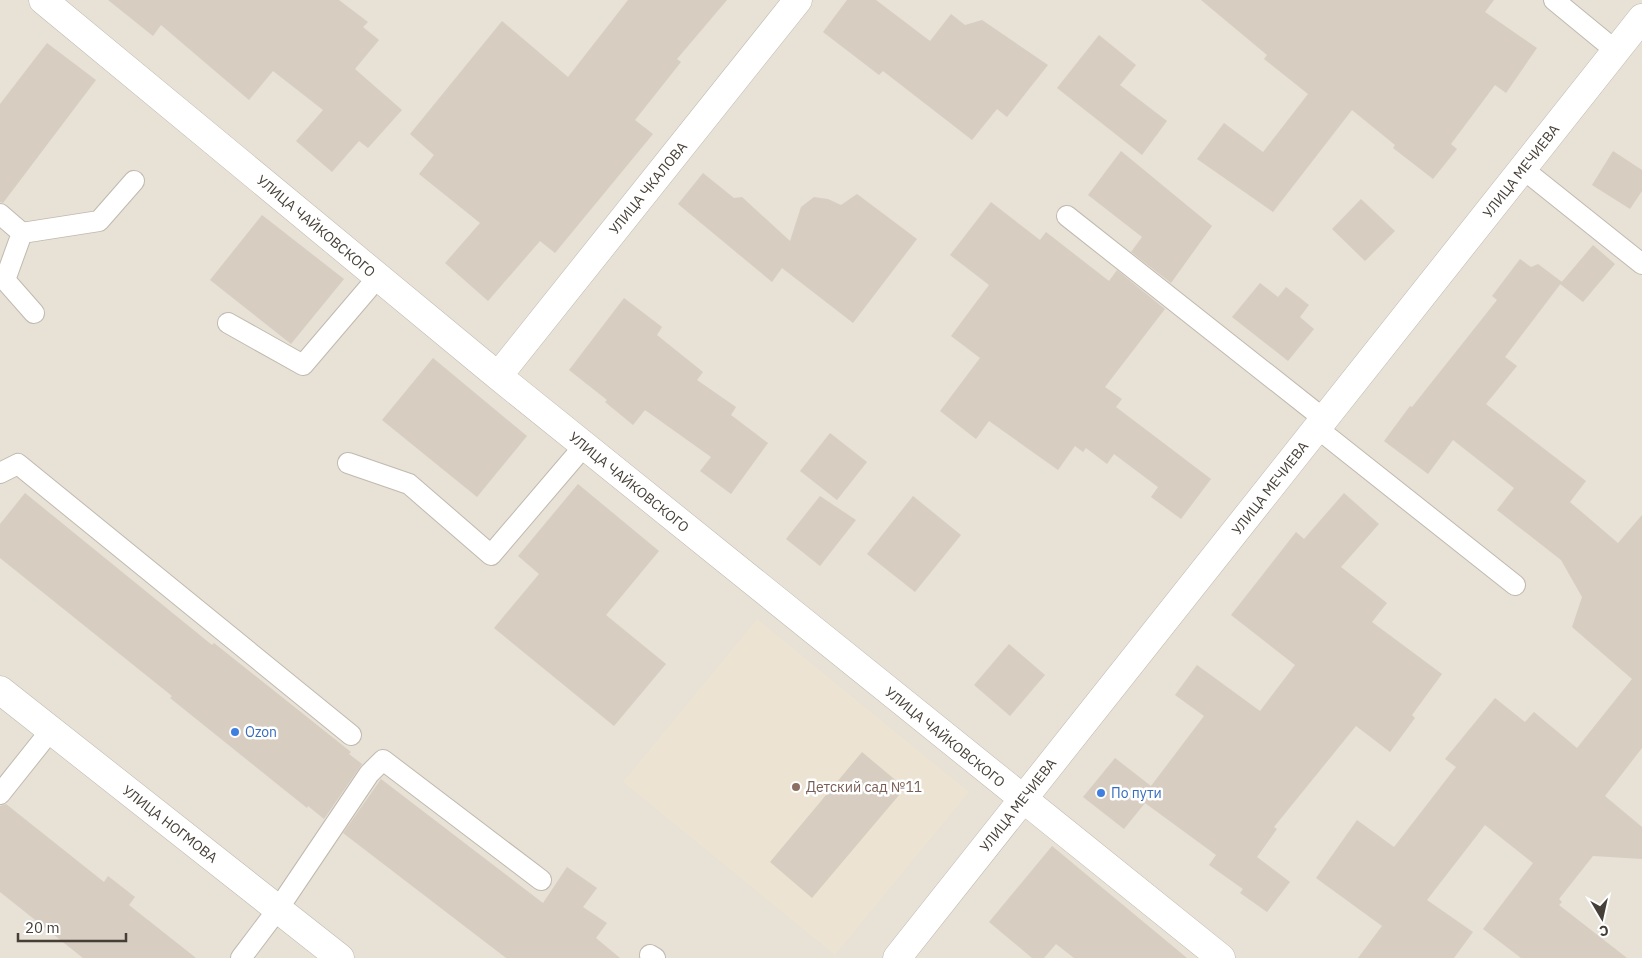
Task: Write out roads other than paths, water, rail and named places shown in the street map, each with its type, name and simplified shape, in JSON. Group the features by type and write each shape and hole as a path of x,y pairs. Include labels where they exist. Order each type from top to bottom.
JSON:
{"street":[{"name":"УЛИЦА ЧАЙКОВСКОГО","path":"43,0 584,446 1221,958"},
{"name":"УЛИЦА ЧКАЛОВА","path":"498,376 798,0"},
{"name":"УЛИЦА МЕЧИЕВА","path":"898,958 1642,18"},
{"name":"УЛИЦА НОГМОВА","path":"0,690 340,958"}],"lane":[{"path":"1554,0 1616,50"},
{"path":"1523,169 1642,264"},
{"path":"0,214 22,233 99,221 134,181"},
{"path":"1067,216 1515,585"},
{"path":"22,233 5,280 34,312"},
{"path":"228,323 303,365 378,277"},
{"path":"348,463 409,484 491,555 584,446"},
{"path":"0,473 18,464 351,735"},
{"path":"0,794 51,730"},
{"path":"241,958 278,909 369,774 383,760 541,880"}],"place":[{"name":"Ozon","path":"235,732"},
{"name":"Детский сад №11","path":"796,787"},
{"name":"По пути","path":"1101,793"}]}
